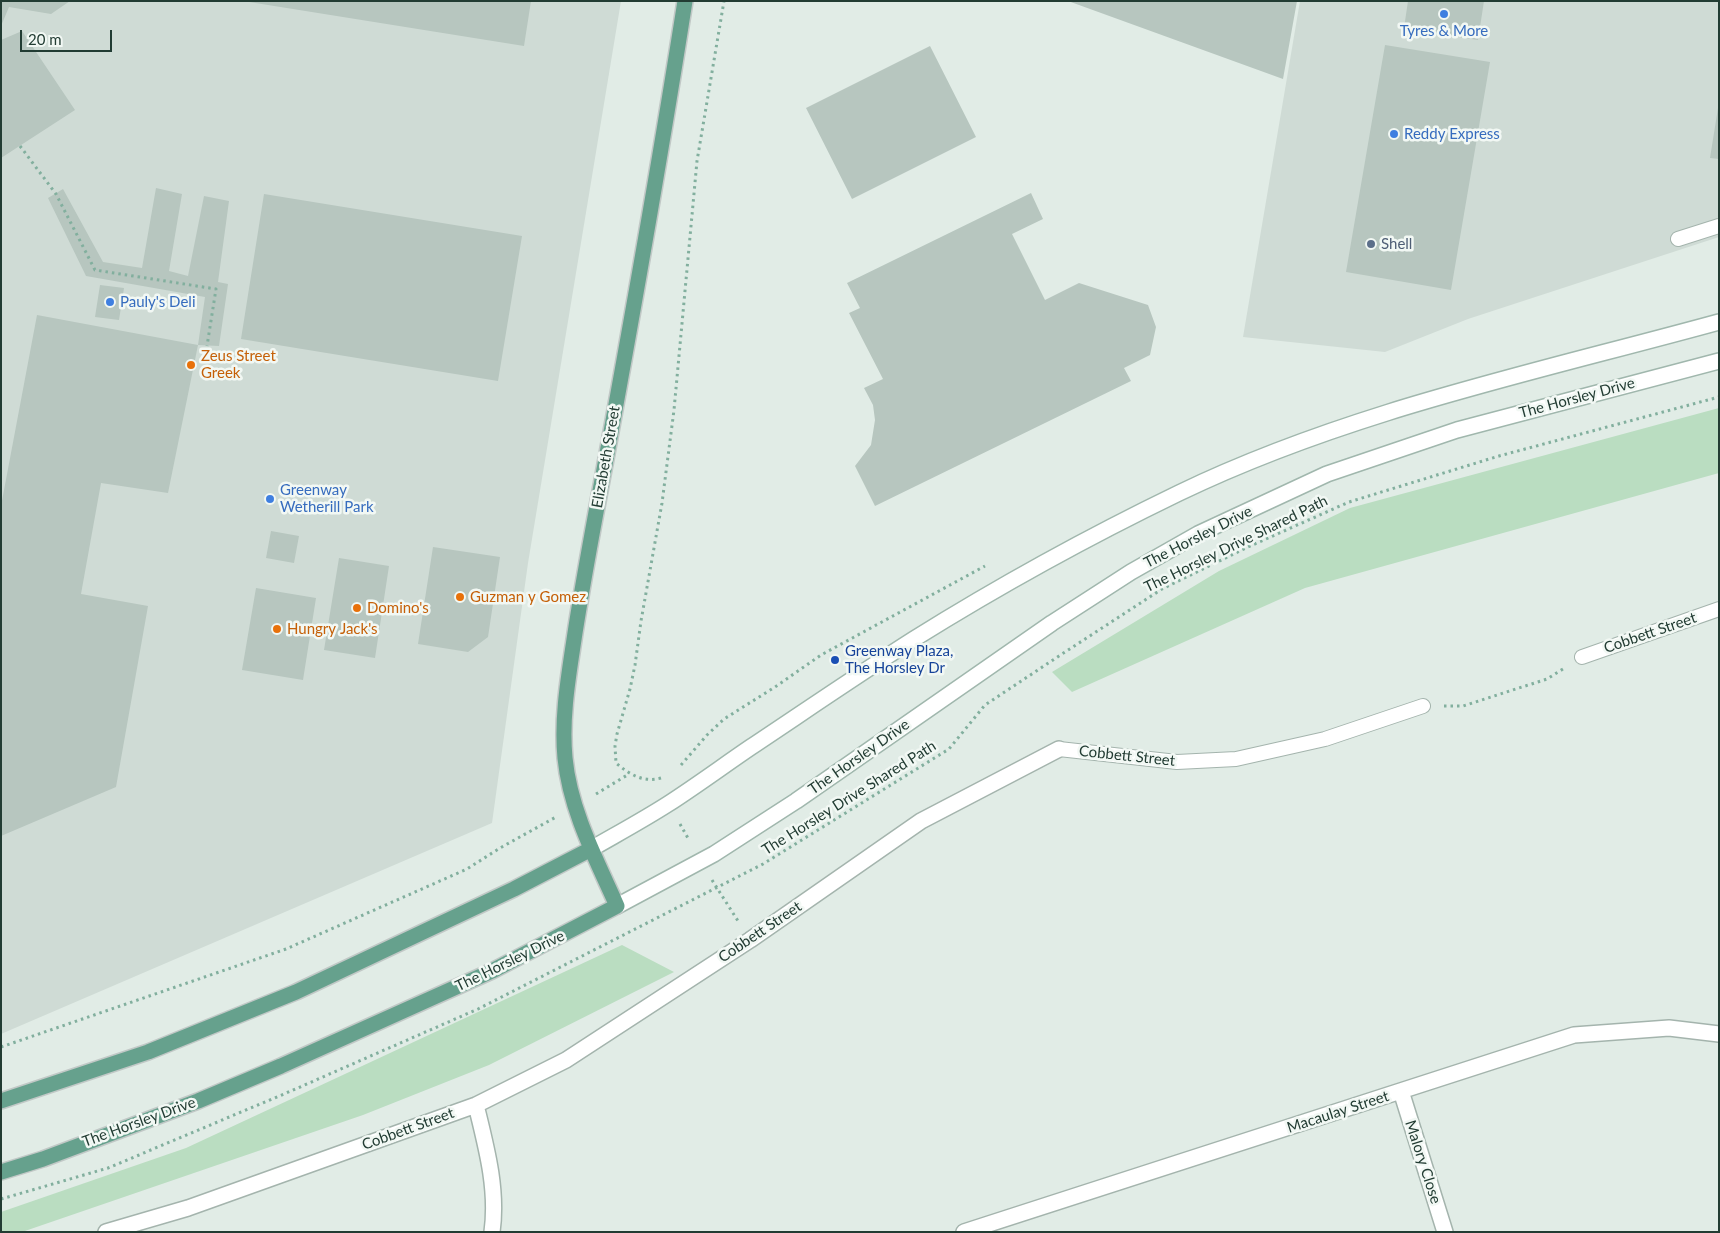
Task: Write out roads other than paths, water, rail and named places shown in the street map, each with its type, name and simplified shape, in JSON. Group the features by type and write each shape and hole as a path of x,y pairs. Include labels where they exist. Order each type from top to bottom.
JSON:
{"main road":[{"name":"Elizabeth Street","path":"617,906 591,849 572,796 565,758 564,724 566,692 585,572 663,140 685,1"},
{"path":"1,1101 148,1052 296,992 497,898 591,849 668,804 787,722 914,639 1039,564 1117,523 1239,465 1378,416 1465,389 1719,322"},
{"name":"The Horsley Drive","path":"1,1172 43,1159 198,1101 281,1066 492,971 617,906 714,854 796,801 1052,623 1123,577 1198,534 1327,474 1457,430 1719,361"},
{"name":"Cobbett Street","path":"106,1232 188,1208 476,1105 566,1060 750,940 921,821 1059,749"},
{"name":"Macaulay Street","path":"964,1232 1574,1035 1669,1028 1719,1034"},
{"name":"Malory Close","path":"1401,1091 1446,1232"},
{"path":"476,1105 491,1168 494,1220 492,1232"}],"lane":[{"path":"1678,239 1719,226"},
{"name":"Cobbett Street","path":"1582,657 1719,609"},
{"name":"Cobbett Street","path":"1059,749 1177,762 1236,759 1325,739 1423,706"}],"place":[{"name":"Tyres & More","path":"1444,14"},
{"name":"Reddy Express","path":"1394,134"},
{"name":"Shell","path":"1371,244"},
{"name":"Pauly's Deli","path":"110,302"},
{"name":"Zeus Street Greek","path":"191,365"},
{"name":"Greenway Wetherill Park","path":"270,499"},
{"name":"Guzman y Gomez","path":"460,597"},
{"name":"Domino's","path":"357,608"},
{"name":"Hungry Jack's","path":"277,629"},
{"name":"Greenway Plaza, The Horsley Dr","path":"835,660"}]}
